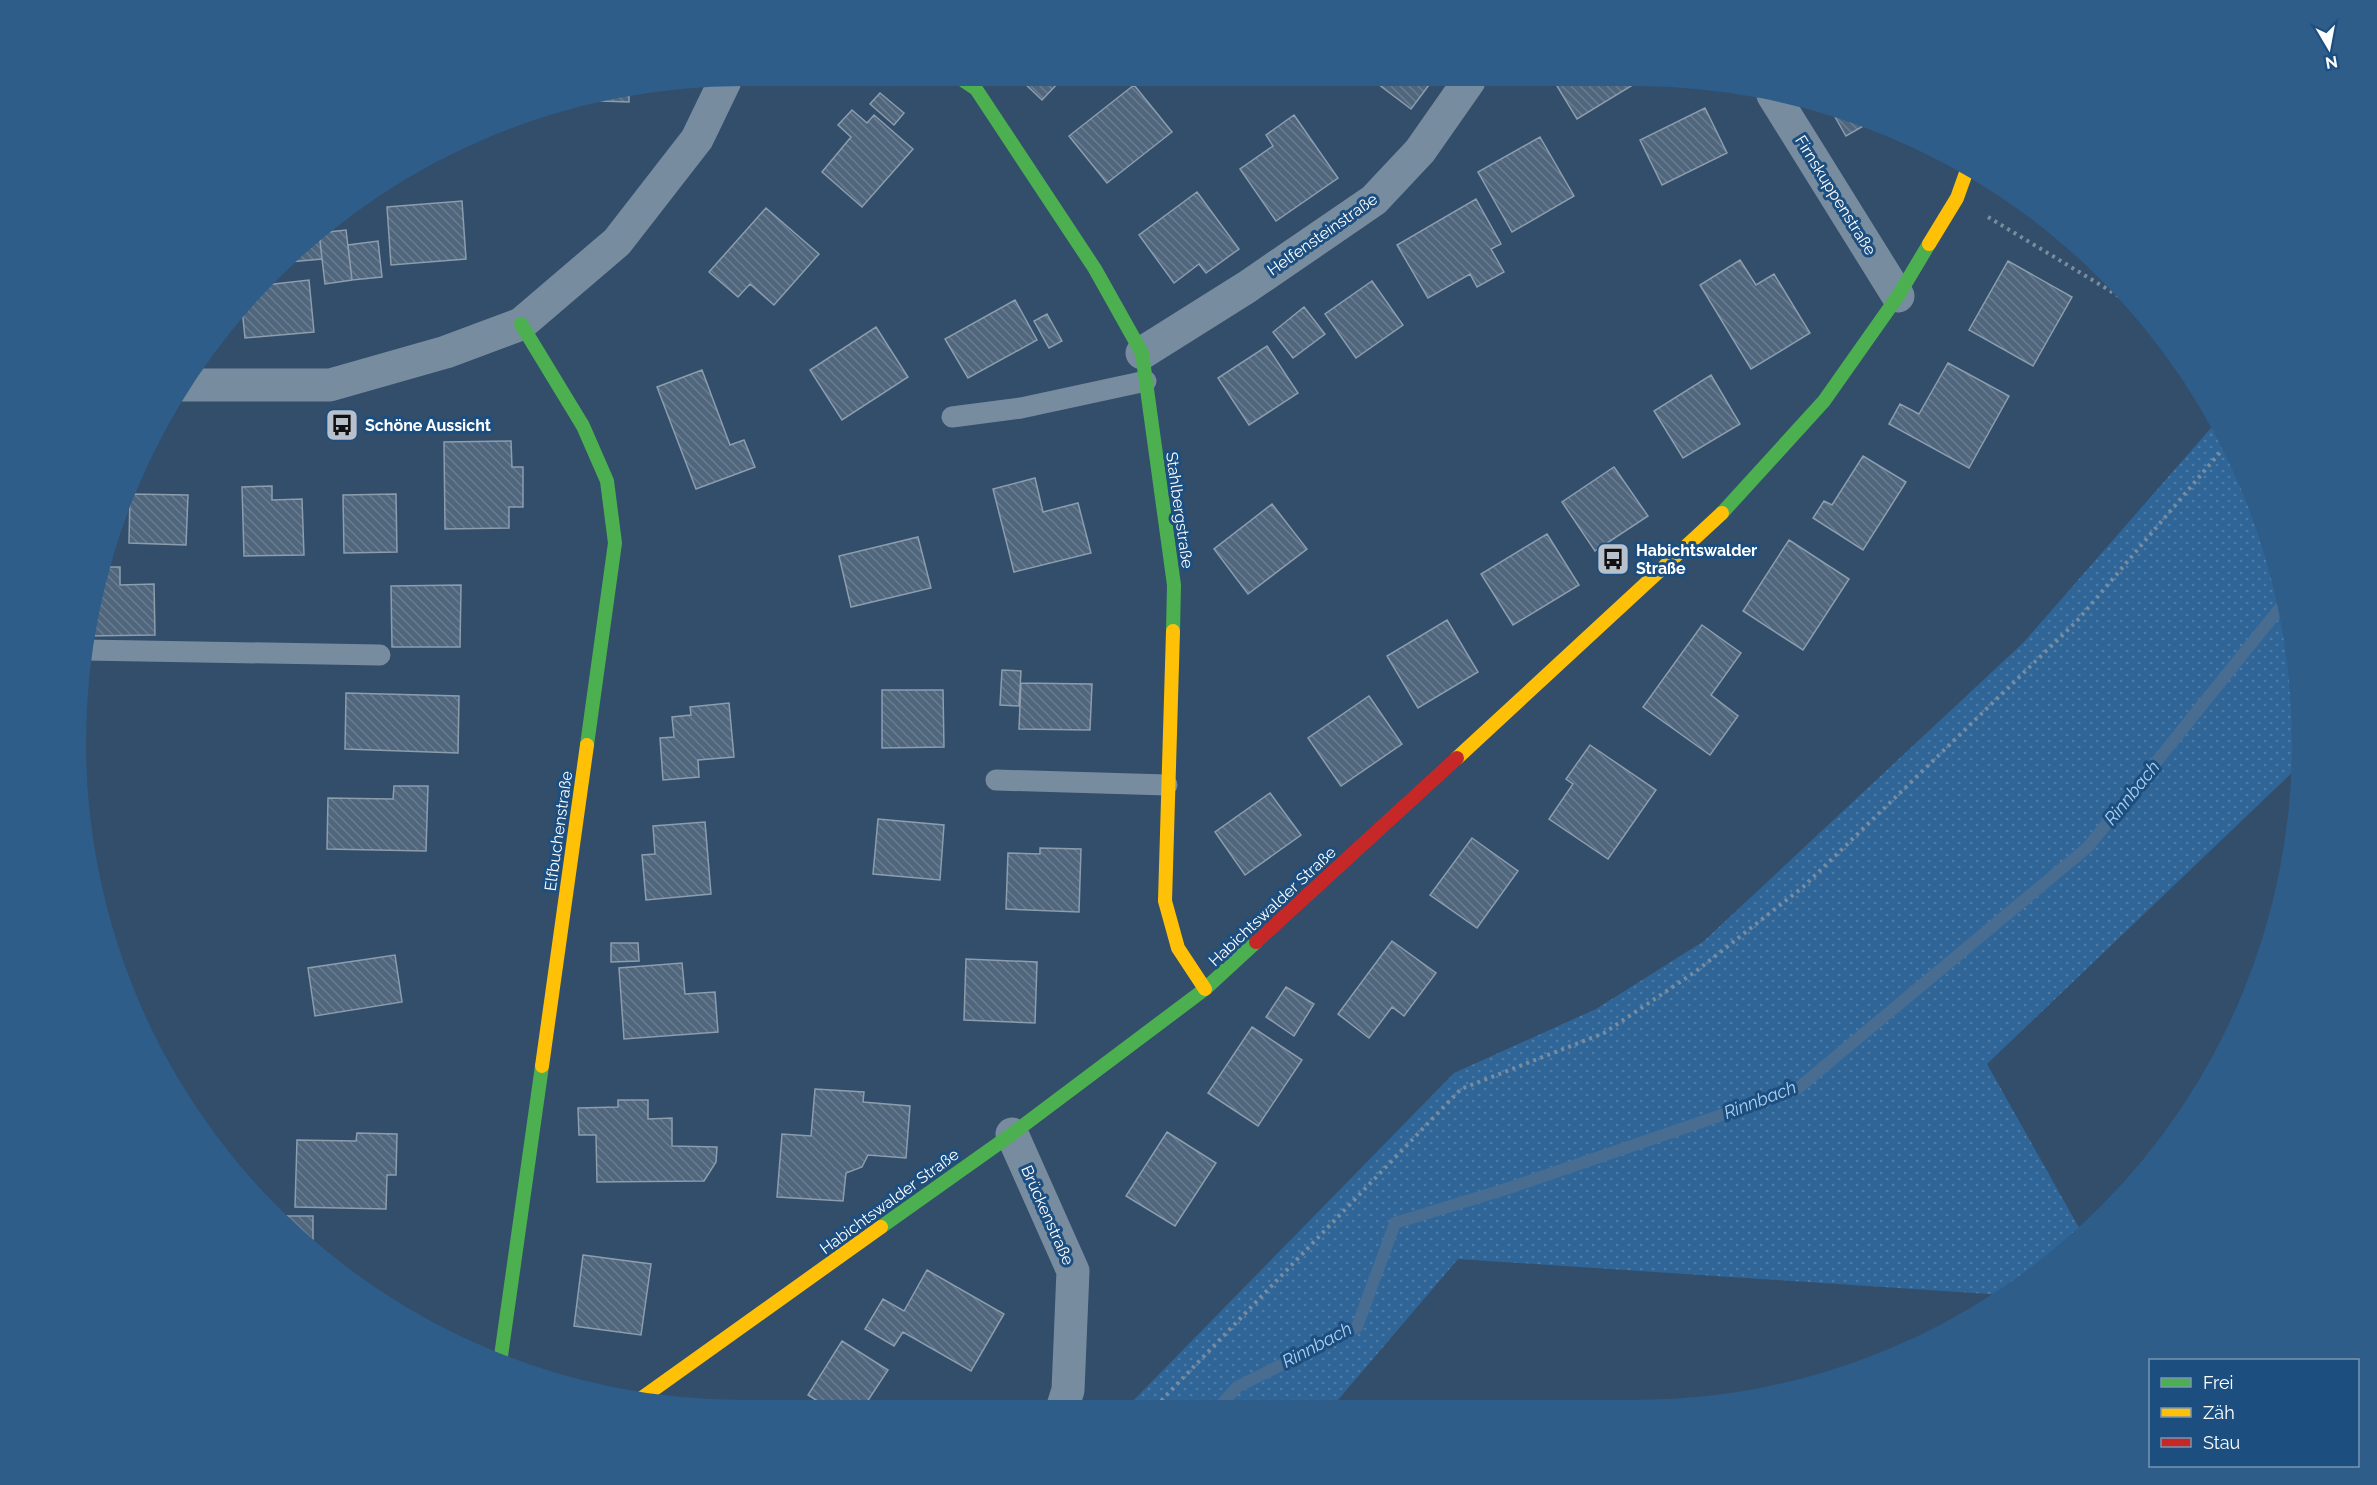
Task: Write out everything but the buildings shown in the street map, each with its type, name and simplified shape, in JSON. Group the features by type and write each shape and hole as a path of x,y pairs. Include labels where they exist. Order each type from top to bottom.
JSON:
{"street":[{"path":"191,385 330,385 446,352 521,324 617,243 697,139 722,86"},
{"name":"Stahlbergstraße","path":"972,86 976,89 1095,269 1144,367 1174,585 1165,901 1178,948 1204,989"},
{"name":"Helfensteinstraße","path":"1144,367 1247,286 1374,200 1420,151 1466,86"},
{"name":"Firnskuppenstraße","path":"1777,101 1898,296"},
{"name":"Habichtswalder Straße","path":"649,1393 1012,1134 1204,989 1720,516 1824,401 1898,296 1957,198 1965,175"},
{"name":"Elfbuchenstraße","path":"501,1353 615,543 607,481 583,426 521,324"},
{"name":"Brückenstraße","path":"1012,1134 1072,1271 1068,1390 1065,1400"}],"lane":[{"path":"952,417 1021,408 1144,367"},
{"path":"92,650 380,655"},
{"path":"996,780 1167,785"}],"path":[{"path":"1957,198 2112,292"},
{"path":"1162,1400 1461,1089 1604,1033 1695,972 1803,887 2077,621 2223,449"}],"shaded area":[{"path":"2211,428 2224,452 2257,531 2279,614 2290,700 2291,774 1987,1064 2078,1226 2068,1236 1991,1294 1458,1259 1338,1400 1134,1400 1454,1073 1596,1009 1704,941 2023,643"}],"waterway":[{"name":"Rinnbach","path":"1225,1400 1237,1387 1357,1327 1395,1223 1509,1188 1797,1089 2088,847 2278,610"}],"traffic: fast":[{"path":"972,86 976,89 1095,269 1142,353 1174,585 1173,631"},
{"path":"1722,513 1824,401 1898,296 1929,244"},
{"path":"521,324 583,426 607,481 615,543 587,745"},
{"path":"881,1227 1012,1134 1205,989 1256,942"},
{"path":"501,1353 542,1066"}],"traffic: slow":[{"path":"1929,244 1957,198 1965,175"},
{"path":"1457,758 1722,513"},
{"path":"1173,631 1165,901 1178,948 1205,989"},
{"path":"542,1066 587,745"},
{"path":"649,1393 881,1227"}],"traffic: jam":[{"path":"1256,942 1457,758"}],"place":[{"name":"Schöne Aussicht","path":"342,425"},
{"name":"Habichtswalder Straße","path":"1613,559"}]}
